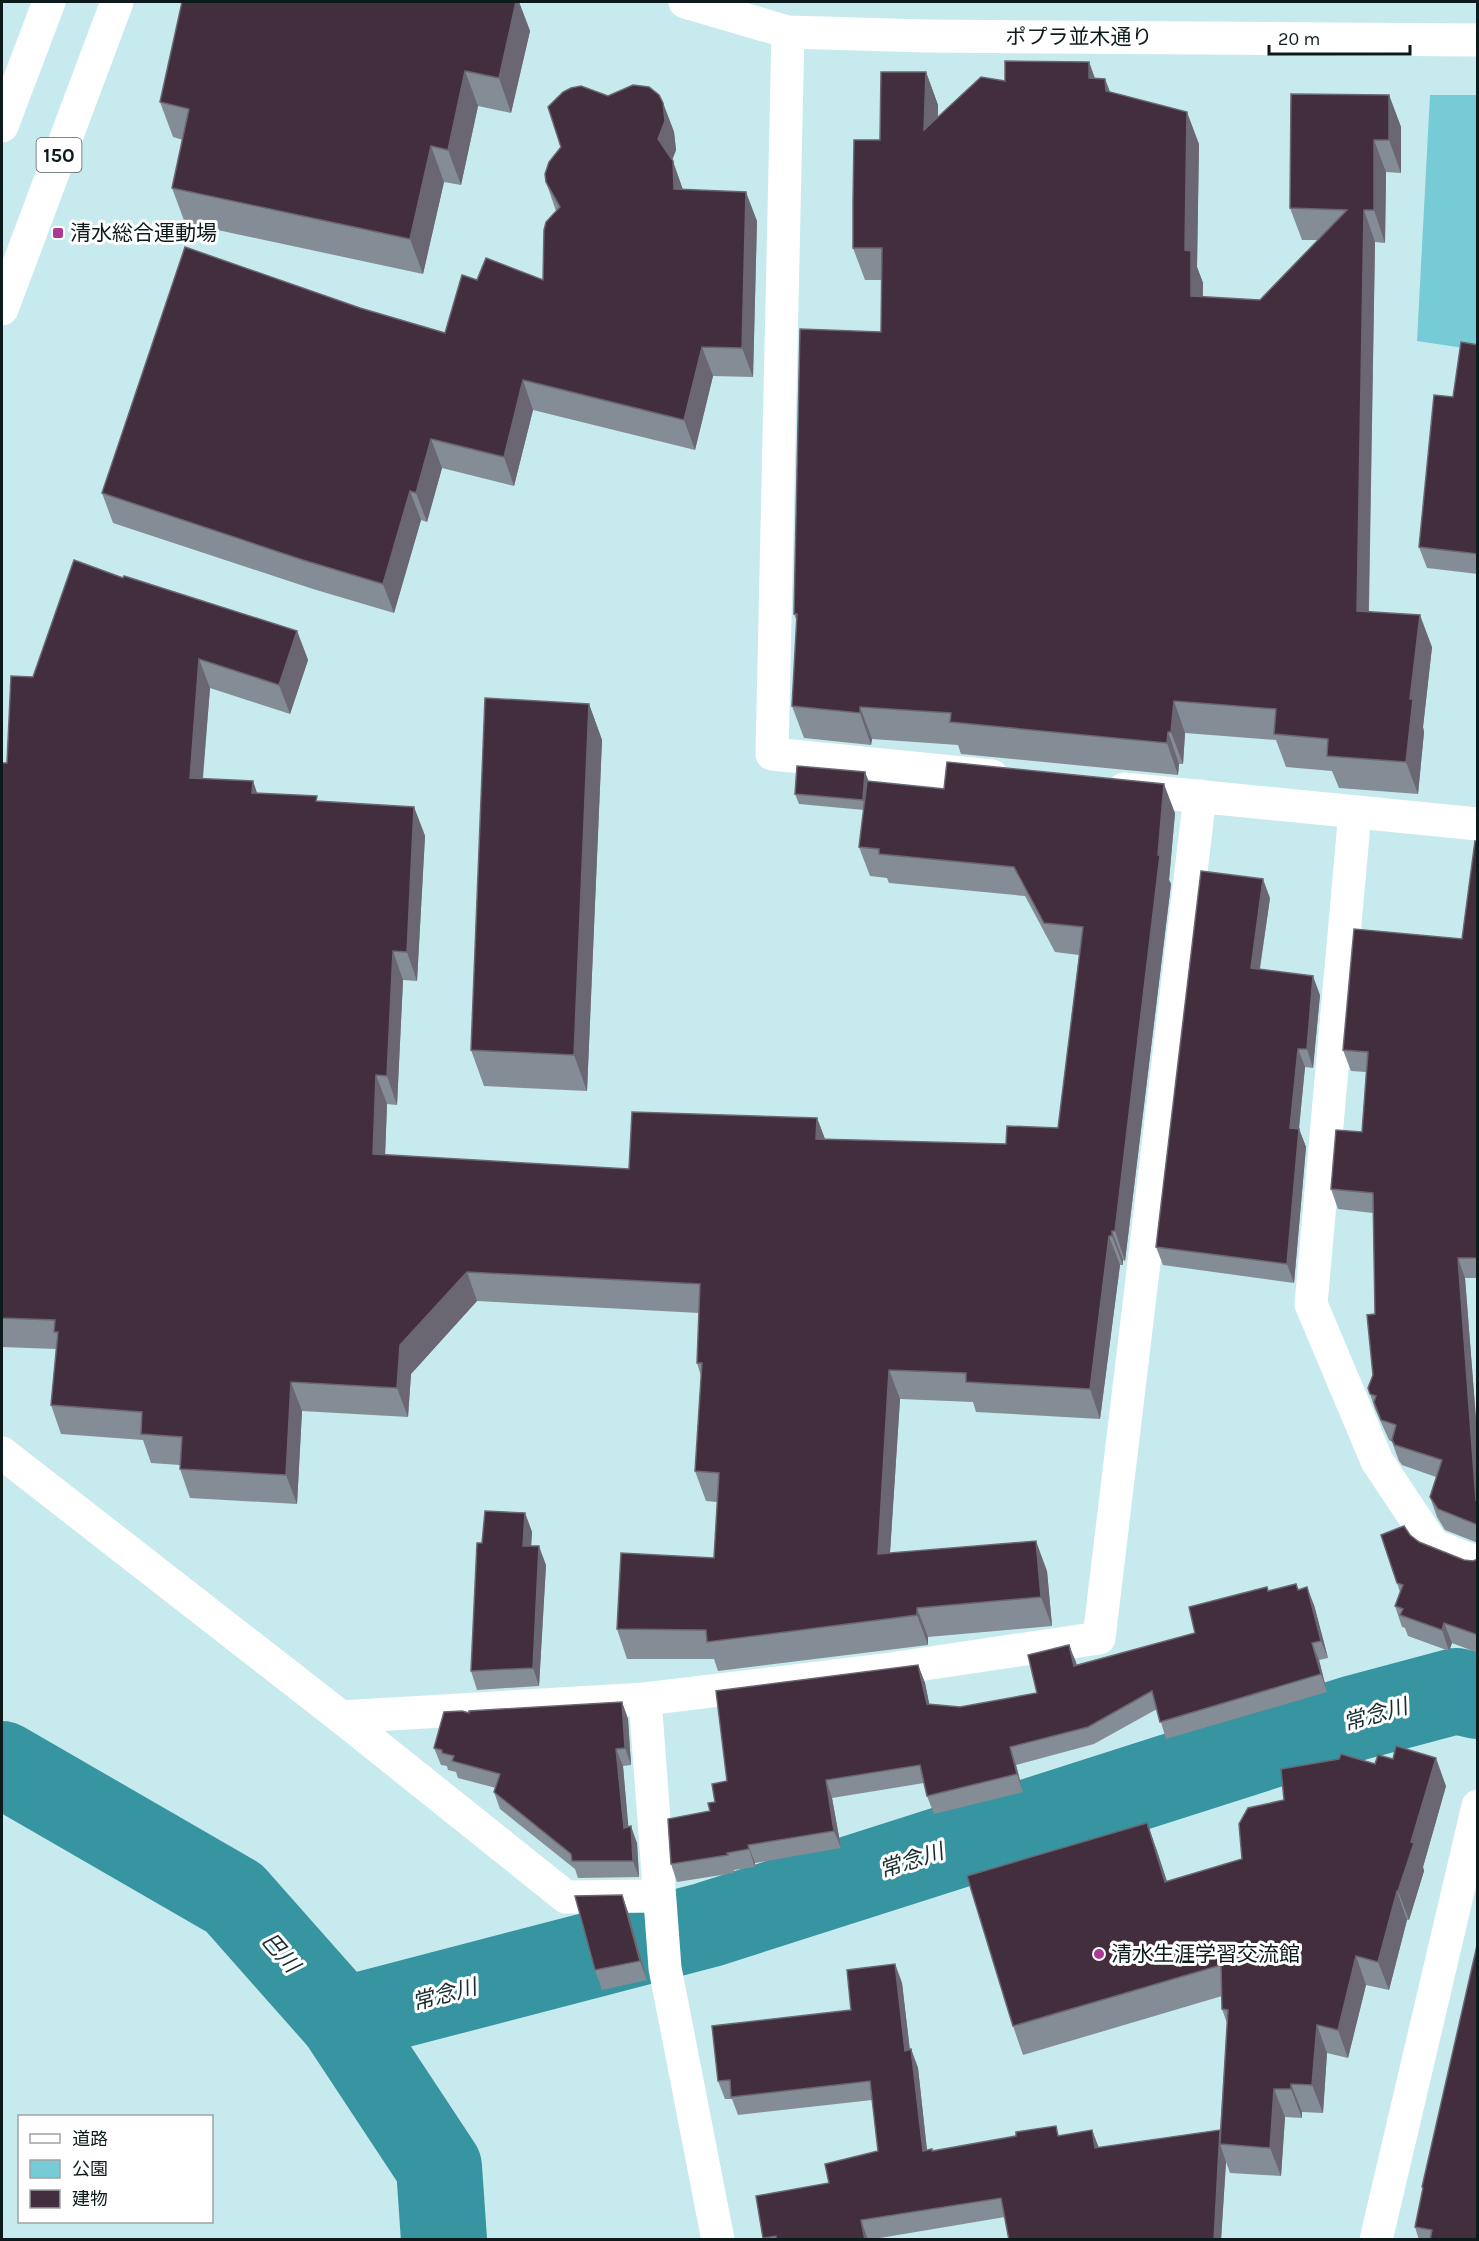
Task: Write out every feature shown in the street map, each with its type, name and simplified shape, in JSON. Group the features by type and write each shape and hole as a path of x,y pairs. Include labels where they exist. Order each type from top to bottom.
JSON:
{"main road":[{"path":"2,126 48,2"},
{"name":"150","path":"2,309 117,2"},
{"name":"ポプラ並木通り","path":"685,2 788,32 938,36 1478,40"},
{"path":"788,32 772,754 1022,778"},
{"path":"1093,786 1478,824"},
{"path":"340,1717 645,1699 884,1670 1099,1638 1200,796"},
{"path":"1355,812 1311,1304 1377,1461 1433,1545 1478,1563"},
{"path":"2,1453 566,1897 659,1896"},
{"path":"645,1699 665,1968 718,2240"},
{"path":"1376,2240 1478,1806"}],"green space":[{"path":"1430,95 1477,95 1477,350 1417,341"}],"building":[{"path":"182,2 516,2 499,78 465,71 448,150 431,146 410,239 172,188 189,109 160,102"},
{"path":"1005,61 1089,62 1089,78 1105,79 1106,91 1187,112 1185,250 1191,251 1191,296 1260,300 1347,210 1290,208 1291,94 1389,95 1389,140 1374,140 1374,210 1364,210 1357,611 1420,615 1410,699 1413,699 1406,762 1327,756 1328,739 1274,734 1276,709 1174,701 1171,732 1168,732 1167,743 950,722 951,713 860,707 860,713 792,706 797,614 794,614 800,329 881,332 882,248 853,248 854,140 880,140 881,72 926,72 924,130 981,77 1005,81"},
{"path":"633,85 649,87 659,95 663,103 665,121 658,139 673,161 674,189 746,192 742,348 702,347 684,420 523,380 504,457 431,439 416,493 410,491 383,584 303,560 102,493 185,247 360,308 445,333 462,275 477,280 486,258 543,280 544,230 546,222 560,207 546,182 545,174 549,162 561,147 548,107 563,92 571,88 581,86 608,96"},
{"path":"1461,342 1478,345 1478,554 1419,547 1434,395 1453,397"},
{"path":"74,560 123,578 124,576 297,631 279,685 199,659 190,778 253,781 252,793 317,796 316,801 414,807 407,952 393,951 387,1076 376,1075 373,1154 629,1169 632,1112 817,1118 816,1139 1006,1144 1007,1126 1058,1128 1083,927 1044,923 1014,867 879,854 879,849 859,847 867,781 944,789 947,762 1164,784 1158,855 1160,855 1115,1231 1112,1231 1112,1236 1109,1236 1090,1389 966,1382 966,1373 889,1370 878,1554 1036,1541 1041,1597 917,1608 917,1615 707,1642 706,1630 617,1629 621,1553 714,1558 719,1473 695,1471 702,1363 697,1363 700,1284 467,1272 400,1345 397,1388 291,1382 286,1475 180,1469 182,1437 141,1434 142,1412 51,1405 58,1332 54,1332 55,1320 2,1318 2,763 7,763 11,676 33,677"},
{"path":"485,698 589,704 574,1055 471,1050"},
{"path":"797,766 865,772 863,800 795,794"},
{"path":"1475,841 1478,842 1478,1258 1458,1258 1476,1501 1478,1496 1478,1525 1438,1509 1430,1497 1442,1460 1395,1445 1392,1440 1396,1425 1381,1420 1374,1402 1376,1396 1370,1394 1368,1388 1373,1375 1367,1315 1375,1314 1373,1193 1331,1189 1336,1130 1362,1132 1368,1052 1343,1050 1354,929 1462,939"},
{"path":"1201,871 1263,879 1251,968 1313,976 1307,1049 1298,1049 1290,1128 1299,1129 1287,1264 1156,1247"},
{"path":"485,1511 525,1513 523,1546 539,1546 533,1668 471,1671 477,1543 482,1543"},
{"path":"1404,1526 1419,1542 1464,1560 1478,1559 1478,1635 1444,1623 1442,1630 1400,1615 1403,1609 1395,1606 1403,1585 1397,1583 1381,1535"},
{"path":"1296,1584 1298,1590 1307,1587 1321,1641 1312,1643 1321,1674 1160,1722 1152,1691 1088,1727 1010,1747 1017,1774 927,1796 920,1765 826,1780 834,1831 748,1845 749,1849 727,1853 728,1855 671,1864 668,1819 710,1811 708,1803 715,1802 712,1784 727,1781 716,1691 918,1665 927,1704 960,1707 1037,1693 1028,1655 1069,1645 1074,1666 1195,1633 1189,1607 1267,1587 1268,1591"},
{"path":"622,1702 625,1748 616,1749 624,1828 631,1826 633,1861 572,1861 571,1854 494,1792 500,1774 452,1761 454,1756 434,1748 444,1712 469,1713 469,1711"},
{"path":"1396,1746 1436,1758 1411,1842 1414,1843 1397,1891 1378,1962 1356,1956 1338,2030 1317,2025 1312,2085 1291,2084 1291,2089 1274,2089 1270,2148 1220,2144 1228,2010 1222,2009 1221,1965 1013,2026 967,1876 1147,1823 1165,1882 1242,1859 1239,1824 1248,1808 1284,1800 1281,1769 1339,1759 1341,1754 1375,1764 1378,1755 1393,1759"},
{"path":"622,1895 640,1961 595,1970 575,1896"},
{"path":"1478,1941 1478,2240 1430,2240 1432,2230 1415,2227"},
{"path":"895,1964 905,2051 911,2049 923,2151 1016,2136 1016,2132 1056,2126 1058,2136 1092,2130 1095,2148 1220,2130 1214,2240 1009,2240 1001,2198 861,2220 865,2240 776,2240 776,2236 763,2238 756,2196 829,2183 825,2164 878,2151 870,2081 731,2097 730,2080 718,2081 712,2026 851,2010 847,1970"}],"waterway":[{"name":"常念川","path":"342,2020 707,1925 1355,1718 1456,1691 1478,1696"},
{"name":"巴川","path":"2,1764 234,1898 342,2020 439,2167 444,2240"}],"place":[{"name":"清水総合運動場","path":"58,233"},
{"name":"清水生涯学習交流館","path":"1099,1954"}]}
